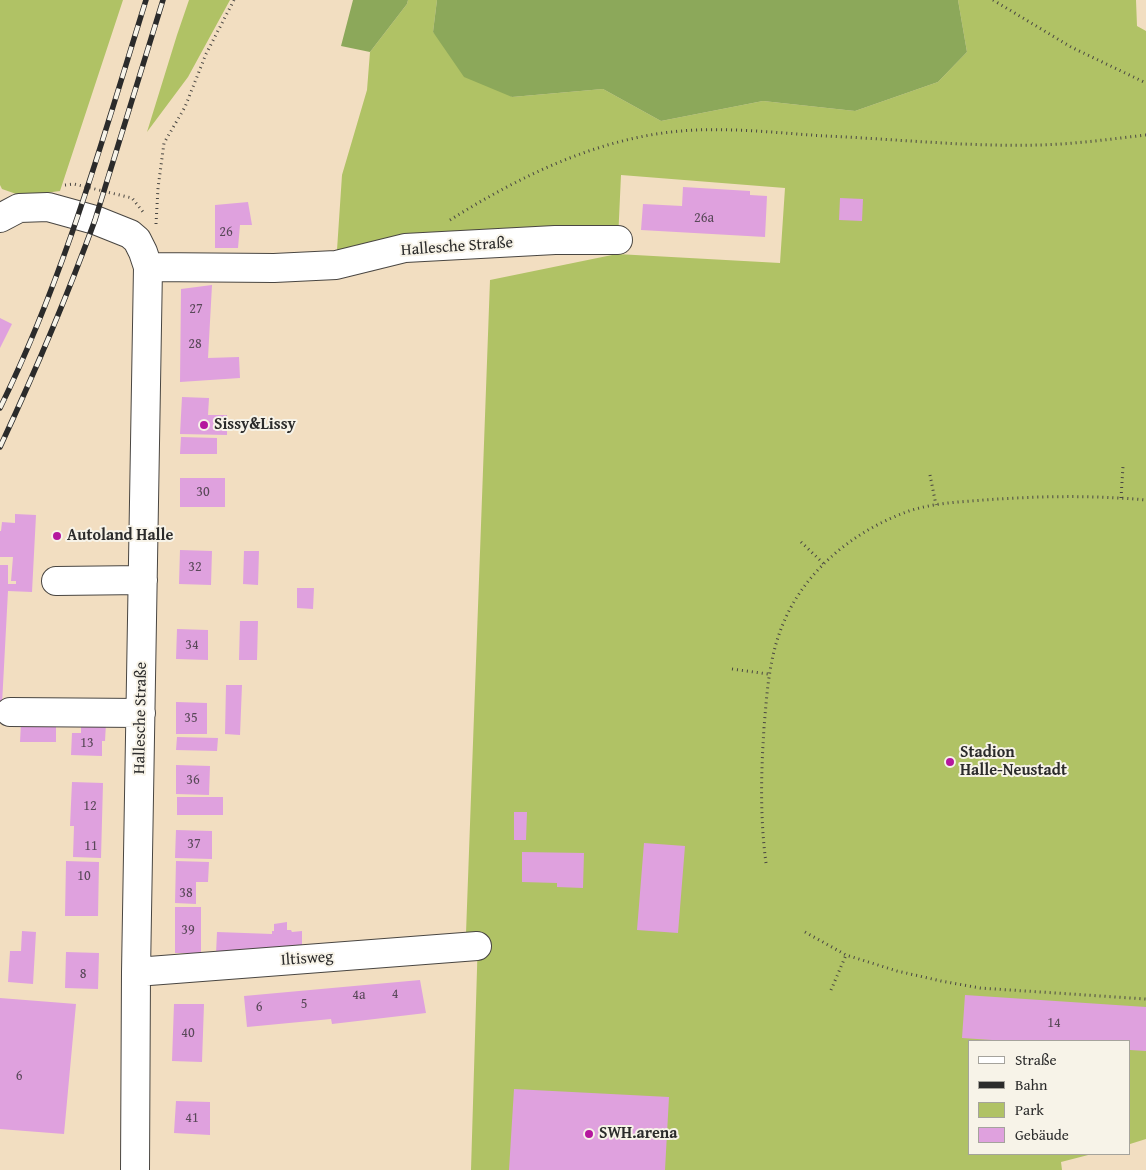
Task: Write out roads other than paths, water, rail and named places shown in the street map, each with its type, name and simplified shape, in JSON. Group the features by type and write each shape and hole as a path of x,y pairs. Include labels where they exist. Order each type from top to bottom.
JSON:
{"street":[{"path":"0,218 19,208 60,210 130,234 136,240 144,255"},
{"name":"Hallesche Straße","path":"135,1170 136,972 143,580 144,255 274,268 336,265 405,248 555,240 618,240"},
{"path":"56,581 143,580"},
{"path":"10,712 141,713"},
{"name":"Iltisweg","path":"136,972 478,946"}],"railway":[{"path":"0,408 23,359 63,258 98,155 146,0"},
{"path":"0,447 50,334 95,220 163,0"}],"place":[{"name":"Sissy&Lissy","path":"204,425"},
{"name":"Autoland Halle","path":"57,536"},
{"name":"Stadion Halle-Neustadt","path":"950,762"},
{"name":"SWH.arena","path":"589,1134"}]}
